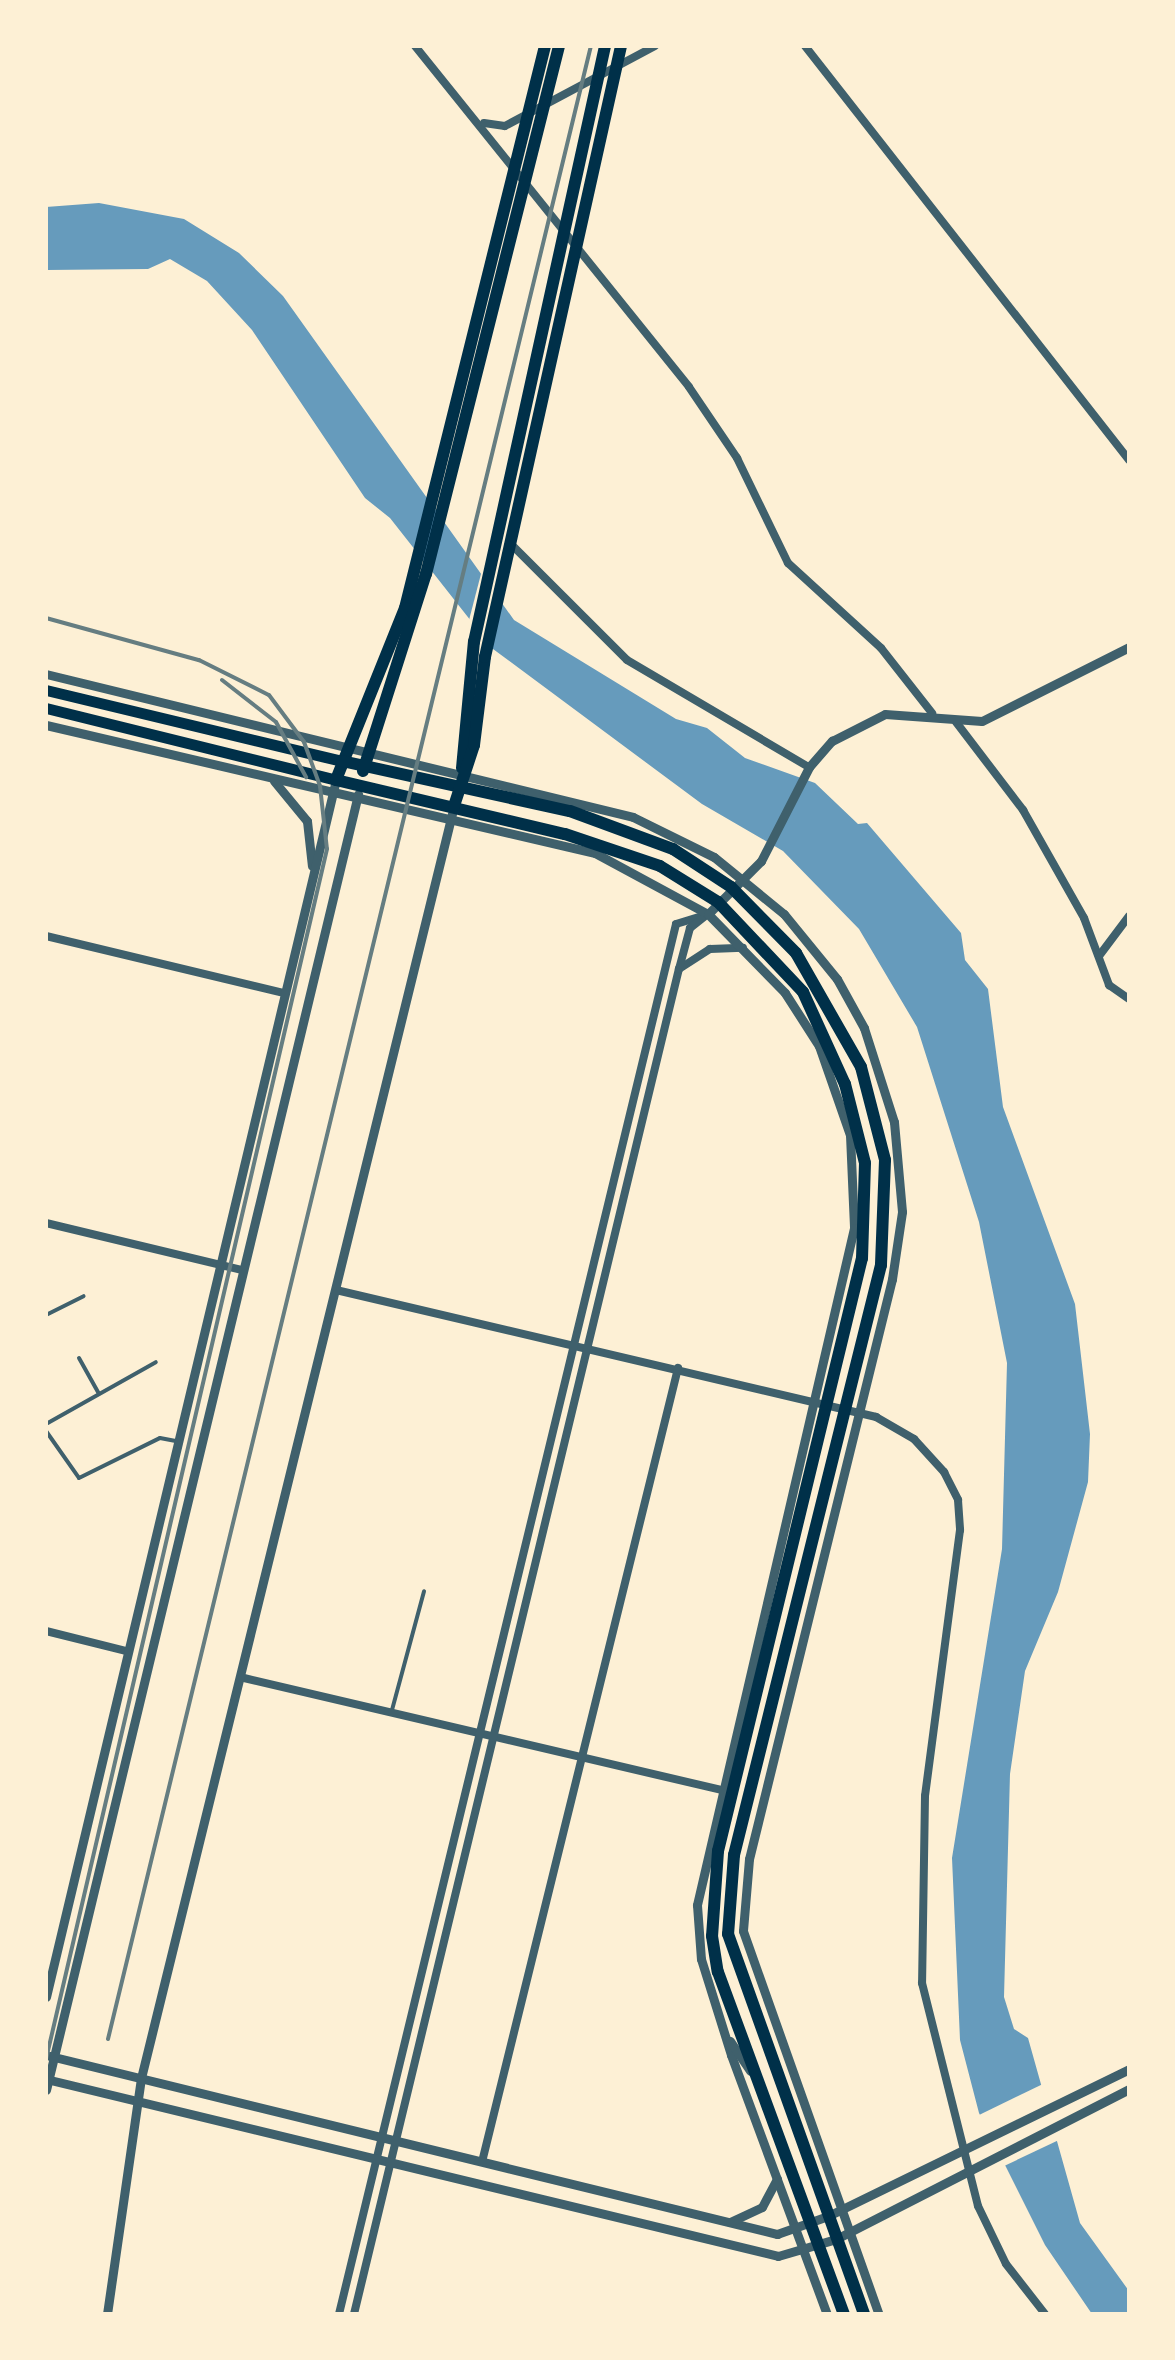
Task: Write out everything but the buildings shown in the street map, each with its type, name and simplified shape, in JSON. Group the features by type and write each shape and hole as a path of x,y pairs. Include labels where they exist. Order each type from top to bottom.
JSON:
{"main road":[{"path":"360,785 366,751 426,574 444,472 545,46"},
{"path":"336,780 347,746 369,706 417,561 526,181 559,46"},
{"path":"452,812 462,771 474,642 605,46"},
{"path":"462,771 474,745 485,657 574,243 621,46"},
{"path":"46,690 630,828 731,887 826,996 861,1067 885,1160 881,1265 734,1855 728,1934 834,2213 836,2239 864,2314"},
{"path":"46,708 360,785 452,812 624,851 718,902 803,992 832,1050 865,1163 862,1258 824,1406 713,1886 718,1972 844,2314"}],"street":[{"path":"415,46 482,122 718,428 788,563 881,648 932,713"},
{"path":"482,122 505,126 655,46"},
{"path":"805,46 1129,460"},
{"path":"510,543 627,660 808,770"},
{"path":"354,2314 690,928 708,914 771,845 808,770 863,723 885,714 932,713 956,722 982,721 1129,647"},
{"path":"46,674 462,771 633,817 742,875 837,979 864,1028 894,1122 902,1212 858,1412 749,1859 743,1931 834,2213 849,2232 879,2314"},
{"path":"956,722 1023,810 1117,994 1129,1008"},
{"path":"46,725 331,795 452,812 595,853 708,914 747,948 819,1046 850,1135 854,1228 824,1406 719,1789 697,1905 701,1959 724,2031 827,2314"},
{"path":"271,779 307,821 313,877"},
{"path":"46,1997 176,1441 336,780"},
{"path":"360,785 50,2055 47,2083 778,2256 804,2251 836,2239 963,2157 986,2135 1129,2069"},
{"path":"107,2314 141,2078 244,1678 452,812"},
{"path":"339,2314 477,1733 576,1345 676,924 708,914"},
{"path":"1099,956 1129,916"},
{"path":"46,936 284,993"},
{"path":"679,969 710,949 747,948"},
{"path":"1117,994 1129,999"},
{"path":"46,1223 242,1270"},
{"path":"336,1290 858,1412 891,1423 925,1449 952,1485 960,1512 920,1888 928,2028 963,2157 1006,2264 1045,2314"},
{"path":"482,2162 678,1368"},
{"path":"46,1631 126,1651"},
{"path":"244,1678 719,1789"},
{"path":"724,2031 761,2087"},
{"path":"50,2055 379,2138 393,2145 482,2162 777,2234 812,2223 963,2157 995,2153 1129,2089"},
{"path":"729,2222 762,2207 777,2179"}],"lane":[{"path":"46,1315 84,1296"},
{"path":"79,1358 99,1394"},
{"path":"46,1424 156,1362"},
{"path":"46,1431 79,1478 160,1438 176,1441"},
{"path":"391,1713 424,1591"},
{"path":"1129,1596 1129,1632"}],"water":[{"path":"99,203 184,219 239,253 283,296 514,620 676,719 707,728 745,758 815,783 858,824 867,823 961,933 965,960 988,989 1003,1107 1075,1304 1090,1434 1088,1482 1058,1592 1025,1671 1010,1774 1004,1997 1014,2029 1028,2038 1080,2223 1129,2291 1129,2314 1092,2314 1045,2245 979,2113 960,2040 952,1858 1002,1549 1007,1363 979,1222 917,1027 859,929 783,851 702,804 493,649 390,518 365,498 252,330 207,281 170,259 148,269 46,270 46,207"}],"pier":[{"path":"482,570 503,598 491,652 468,624"},
{"path":"1045,2083 1061,2139 1002,2167 977,2116"}],"railway":[{"path":"108,2039 591,46"},
{"path":"46,618 199,660 269,695 304,742 320,786 327,849 46,2059"},
{"path":"222,680 276,722 306,777"}]}
